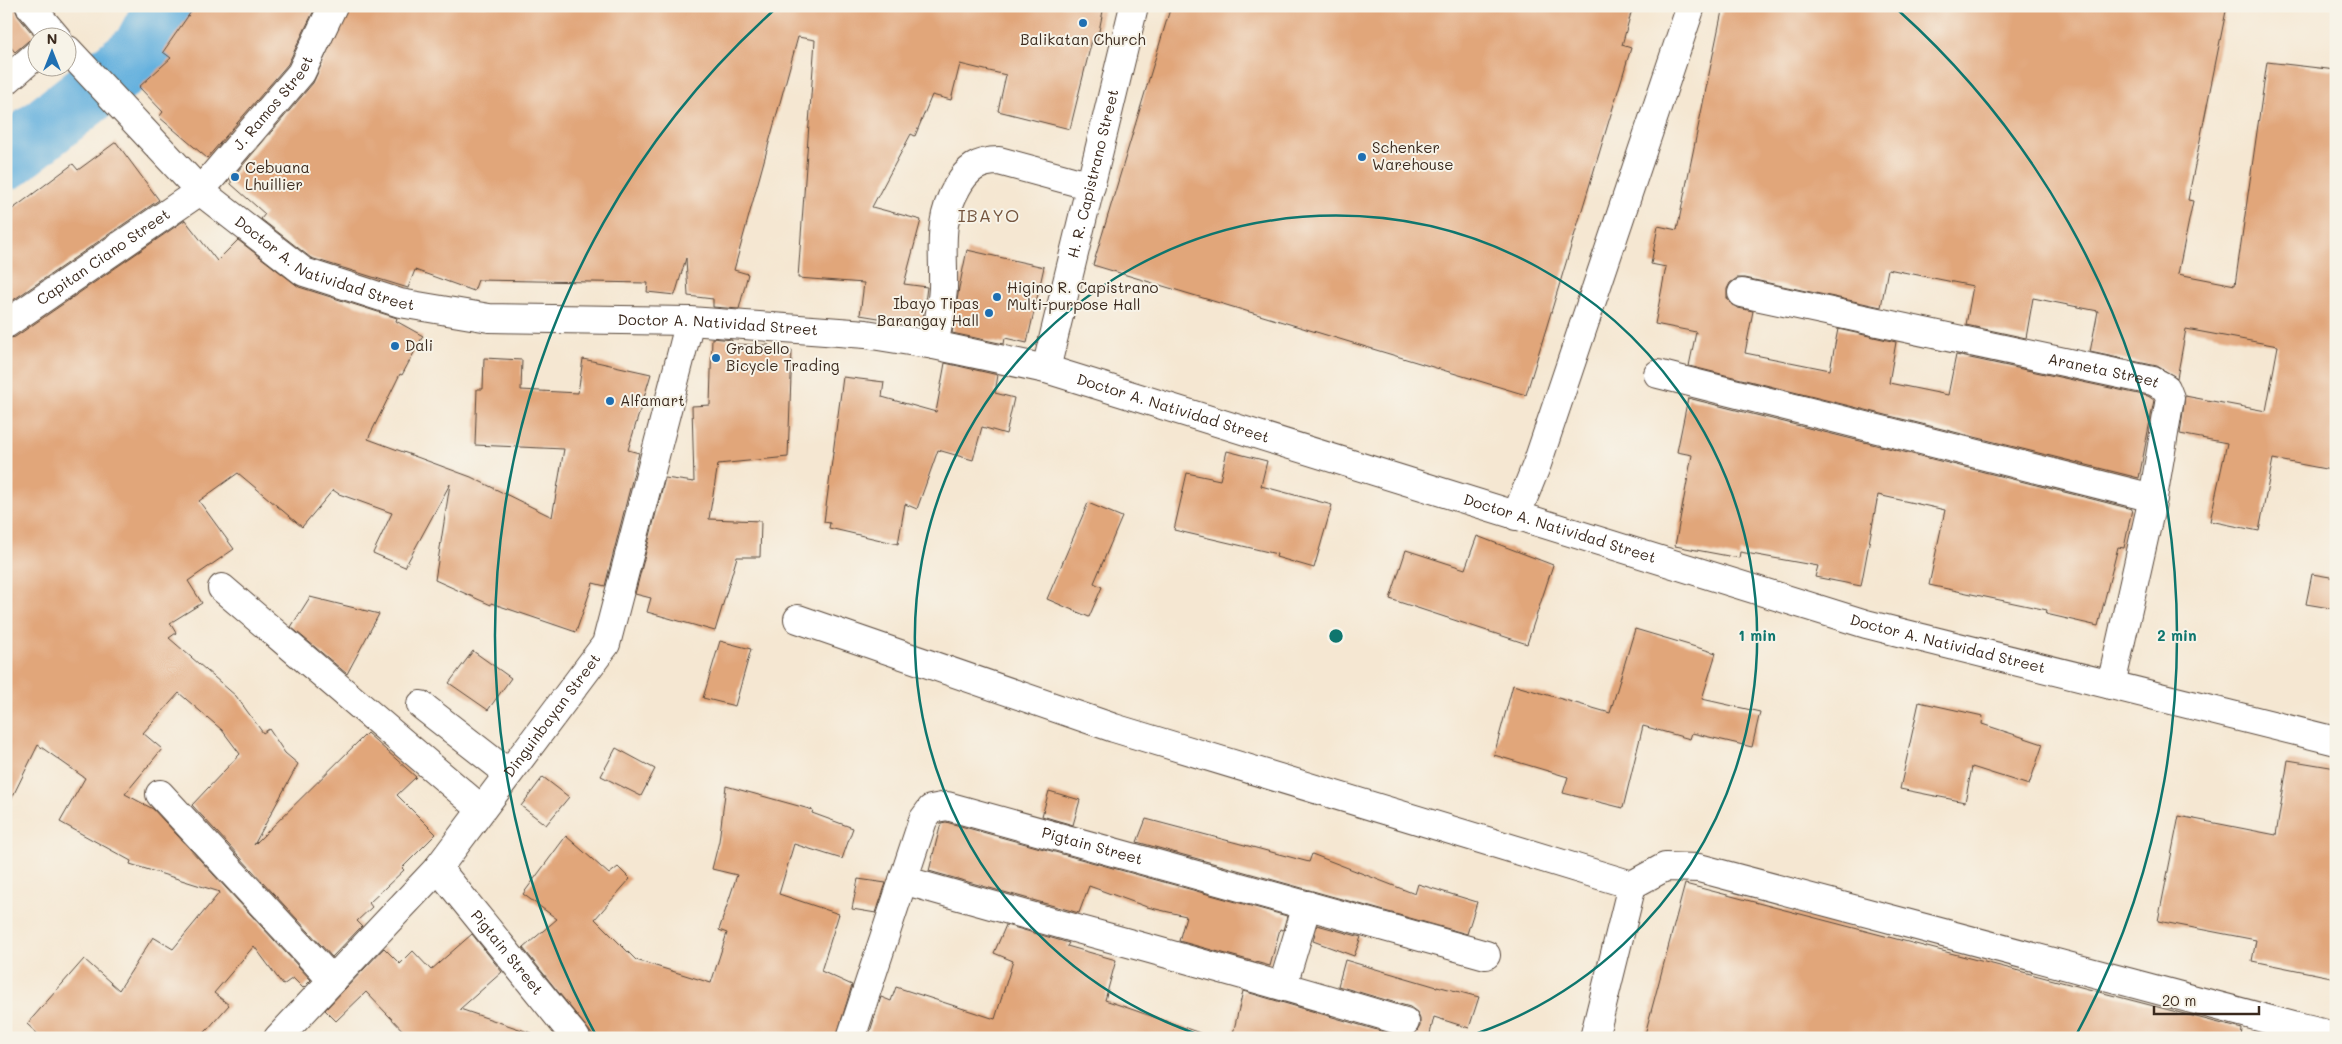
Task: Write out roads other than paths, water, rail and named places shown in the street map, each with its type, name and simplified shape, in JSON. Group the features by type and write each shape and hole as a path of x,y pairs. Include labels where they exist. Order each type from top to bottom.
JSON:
{"street":[{"name":"Doctor A. Natividad Street","path":"30,6 46,28"},
{"name":"J. Ramos Street","path":"200,192 301,73 333,6"},
{"name":"H. R. Capistrano Street","path":"1046,369 1134,6"},
{"path":"1516,516 1540,455 1692,6"},
{"name":"Doctor A. Natividad Street","path":"78,64 122,107 200,192 304,272 400,303 489,318 690,321 866,334 934,344 1046,369 1866,624 2336,741"},
{"path":"6,81 28,66"},
{"path":"934,344 943,287 942,244 947,204 964,175 974,166 986,161 999,161 1090,186"},
{"name":"Capitan Ciano Street","path":"6,324 200,192"},
{"name":"Araneta Street","path":"1742,293 2153,381 2166,388 2170,398 2153,498 2111,686"},
{"name":"Dinguinbayan Street","path":"287,1035 332,980 438,868 606,644 690,321"},
{"path":"1658,374 2153,498"},
{"path":"222,588 481,809"},
{"path":"798,618 1114,728 1632,885 1665,867 1699,868 2301,1028 2331,1035 2336,1033"},
{"path":"421,705 508,773"},
{"path":"160,794 332,980"},
{"name":"Pigtain Street","path":"851,1038 923,820 931,809 947,806 1486,956"},
{"name":"Pigtain Street","path":"438,868 576,1038"},
{"path":"903,880 1170,956 1283,985 1405,1022"},
{"path":"1594,1038 1632,885"},
{"path":"1283,985 1307,905"}],"waterway":[{"path":"6,159 142,51 166,6"}],"place":[{"name":"Balikatan Church","path":"1083,23"},
{"name":"Schenker Warehouse","path":"1362,157"},
{"name":"Cebuana Lhuillier","path":"235,177"},
{"name":"Higino R. Capistrano Multi-purpose Hall","path":"997,297"},
{"name":"Ibayo Tipas Barangay Hall","path":"989,313"},
{"name":"Dali","path":"395,346"},
{"name":"Grabello Bicycle Trading","path":"716,358"},
{"name":"Alfamart","path":"610,401"}],"district":[{"name":"IBAYO","path":"989,216"}]}
